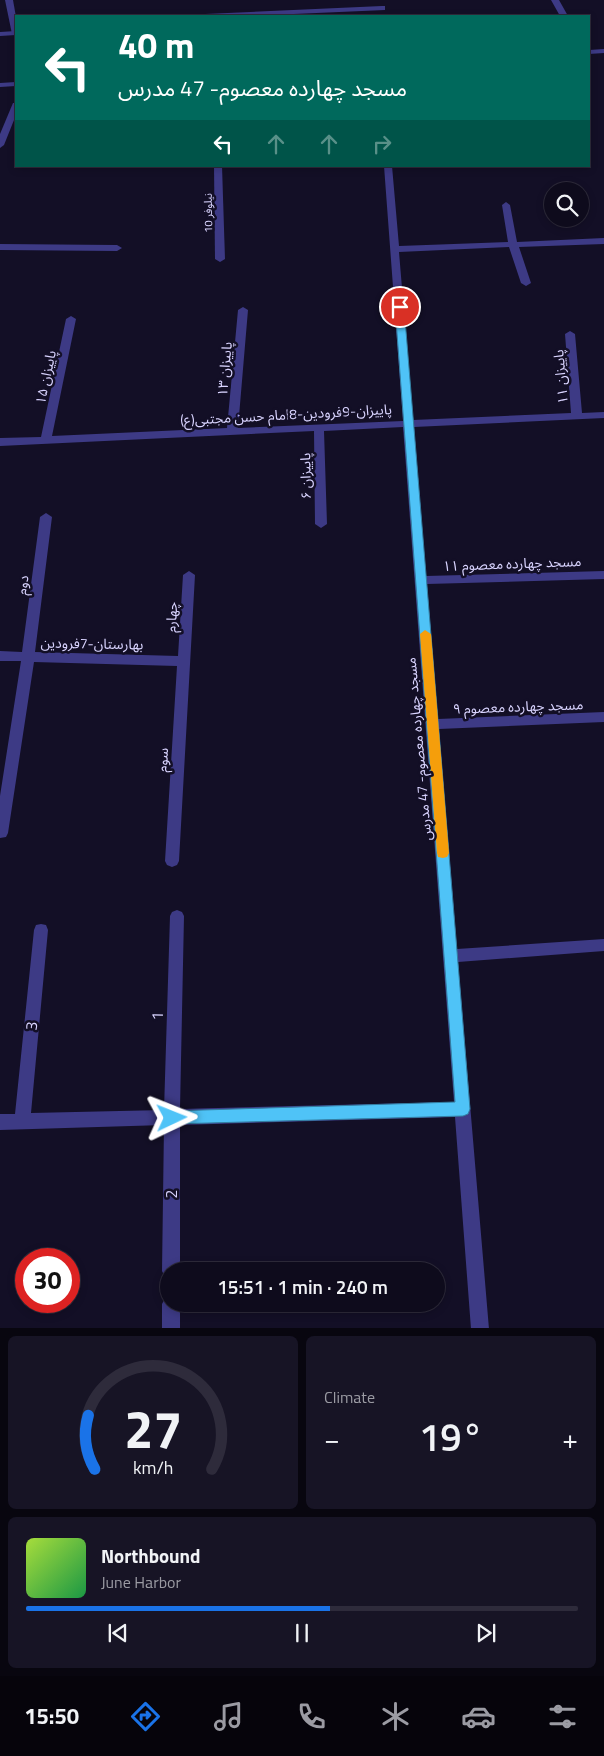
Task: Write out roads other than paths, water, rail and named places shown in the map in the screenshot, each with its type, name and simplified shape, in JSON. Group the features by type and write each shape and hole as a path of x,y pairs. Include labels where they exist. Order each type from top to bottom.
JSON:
{"street":[{"path":"9,0 15,26"},
{"path":"555,0 563,15"},
{"path":"227,15 381,8"},
{"path":"0,34 15,30"},
{"path":"590,52 604,51"},
{"path":"0,85 15,84"},
{"path":"0,145 15,108"},
{"name":"نیلوفر 10","path":"218,167 220,259"},
{"name":"مسجد چهارده معصوم- 47 مدرس","path":"388,167 480,1328"},
{"path":"506,205 513,244 526,283"},
{"path":"395,248 604,241"},
{"path":"0,246 117,248"},
{"name":"پاییزان ۱۳","path":"232,432 243,310"},
{"name":"پاییزان ۱۵","path":"46,440 71,319"},
{"name":"پاییزان ۱۱","path":"570,334 577,416"},
{"name":"پاییزان-9فرودین-8امام حسن مجتبی(ع)","path":"0,442 604,415"},
{"name":"پاییزان ۶","path":"319,428 321,524"},
{"name":"دوم","path":"1,833 28,657 46,517"},
{"name":"چهارم","path":"184,661 189,575"},
{"name":"مسجد چهارده معصوم ۱۱","path":"421,580 604,575"},
{"name":"بهارستان-7فرودین","path":"0,656 184,661"},
{"name":"سوم","path":"172,861 184,661"},
{"name":"مسجد چهارده معصوم ۹","path":"433,724 604,717"},
{"name":"1","path":"172,1118 177,916"},
{"name":"3","path":"22,1121 41,930"},
{"path":"451,956 604,945"},
{"path":"0,1122 463,1109"},
{"name":"2","path":"171,1262 172,1118"},
{"path":"171,1312 171,1328"}]}
